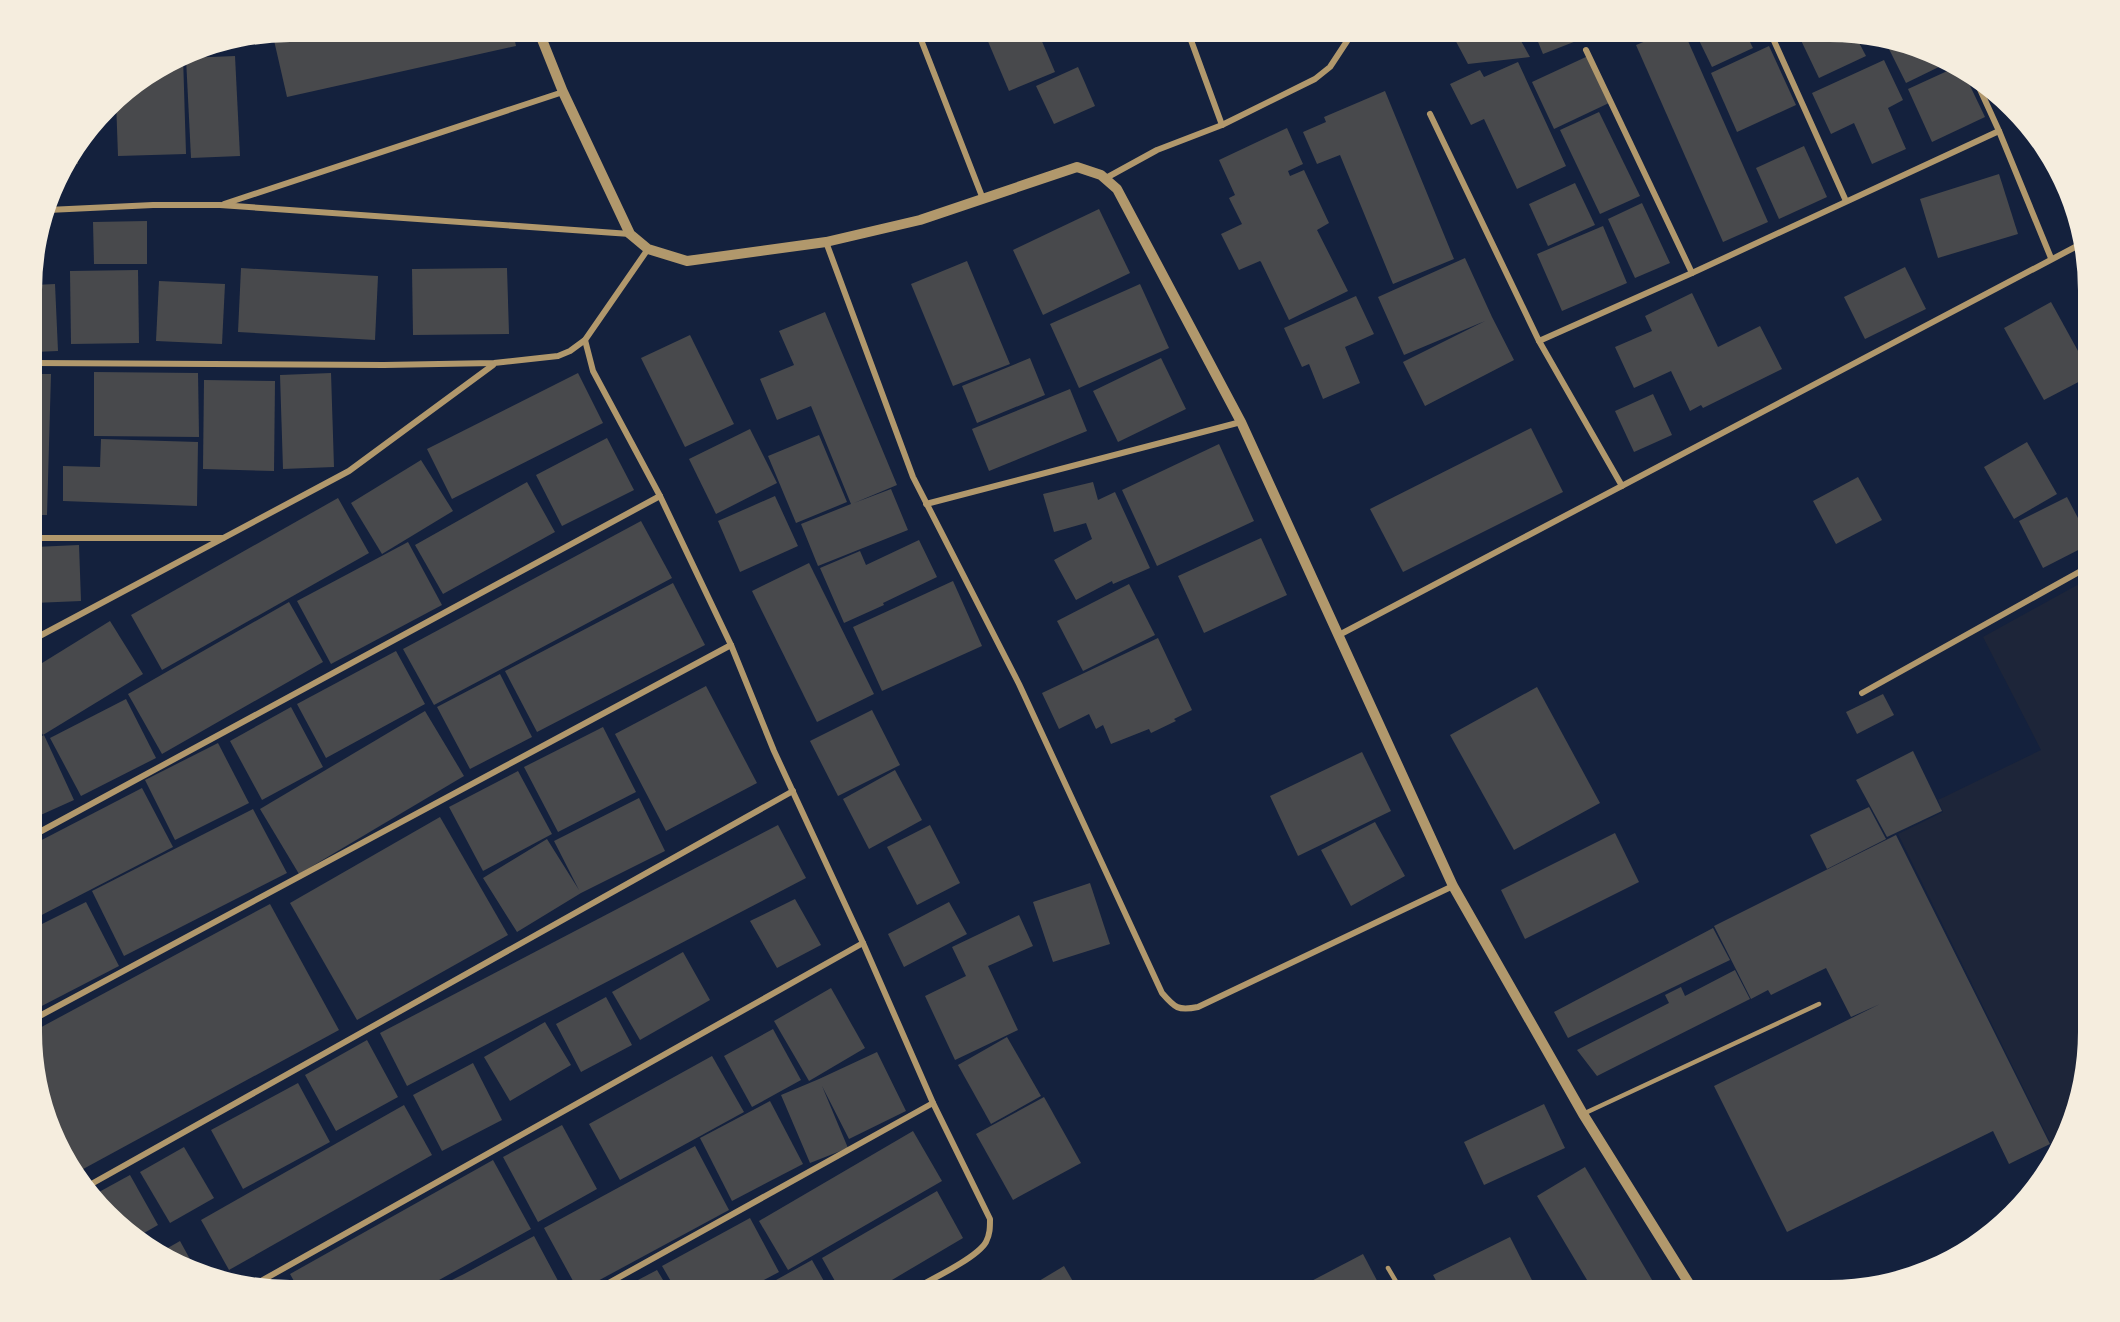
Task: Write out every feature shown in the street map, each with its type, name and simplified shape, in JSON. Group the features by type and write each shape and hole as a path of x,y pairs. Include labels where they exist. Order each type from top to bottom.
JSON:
{"street":[{"path":"543,42 563,92 630,234 648,249 687,261 826,242 920,220 1077,168 1087,169 1106,177 1117,189 1241,422 1453,886 1583,1114 1687,1280"},
{"path":"922,42 983,199"},
{"path":"1192,42 1222,125"},
{"path":"1106,177 1157,150 1222,125 1315,79 1330,67 1346,42"},
{"path":"1774,42 1846,201"},
{"path":"1586,50 1692,273"},
{"path":"220,205 563,92"},
{"path":"1982,94 2051,258"},
{"path":"1430,114 1539,341 1622,486"},
{"path":"1539,341 1999,131"},
{"path":"55,210 153,205 220,205 630,234"},
{"path":"826,242 913,477 1019,684 1162,993 1173,1005 1183,1010 1198,1007 1453,886"},
{"path":"1339,635 2074,247"},
{"path":"42,363 372,365 495,363 558,356 570,351 585,340 648,249"},
{"path":"585,340 593,371 660,496 731,645 774,751 863,943 933,1103 990,1219 990,1234 985,1245 972,1256 930,1280"},
{"path":"42,635 349,471 495,363"},
{"path":"926,504 1241,422"},
{"path":"42,831 660,496"},
{"path":"42,538 226,538"},
{"path":"1862,693 2078,573"},
{"path":"42,1015 731,645"},
{"path":"93,1183 793,791"},
{"path":"266,1279 863,943"},
{"path":"614,1280 933,1103"}],"lane":[{"path":"1583,1114 1819,1004"},
{"path":"1388,1268 1395,1280"}],"shaded area":[{"path":"2078,585 2078,1032 2076,1065 2070,1096 2051,1144 1898,834 1943,812 1938,800 2041,750 1983,637"}],"building":[{"path":"515,42 516,46 287,97 275,43"},
{"path":"988,42 1042,42 1055,72 1009,91"},
{"path":"1456,42 1522,42 1530,57 1468,64"},
{"path":"1538,42 1574,42 1543,54"},
{"path":"1643,42 1688,42 1768,222 1723,242 1636,45"},
{"path":"1700,42 1750,42 1753,48 1712,67"},
{"path":"1802,42 1860,44 1866,56 1819,78"},
{"path":"1769,46 1796,105 1737,132 1711,73"},
{"path":"1889,49 1938,67 1906,83"},
{"path":"235,56 240,156 191,158 186,65 204,57"},
{"path":"1588,56 1609,103 1554,129 1532,82"},
{"path":"1884,60 1903,100 1888,108 1906,149 1872,164 1854,123 1831,134 1812,93"},
{"path":"1518,62 1566,166 1517,189 1484,119 1471,125 1450,84 1480,70 1484,77"},
{"path":"183,66 186,154 118,156 116,113 139,93"},
{"path":"1078,67 1095,106 1054,124 1036,86"},
{"path":"1947,71 1970,85 1985,117 1932,142 1908,89"},
{"path":"1385,91 1454,259 1393,284 1340,155 1317,164 1303,132 1326,122 1324,117"},
{"path":"1599,112 1640,196 1600,214 1560,130"},
{"path":"1287,128 1303,164 1288,171 1290,176 1304,170 1329,223 1317,230 1348,291 1289,320 1261,262 1239,270 1221,234 1242,224 1229,198 1235,195 1219,160"},
{"path":"1804,146 1827,197 1779,219 1756,168"},
{"path":"1999,174 2018,234 1938,258 1920,199"},
{"path":"1575,183 1595,225 1548,246 1529,204"},
{"path":"1642,203 1670,263 1635,278 1608,219"},
{"path":"1099,209 1130,273 1043,315 1013,250"},
{"path":"147,221 147,264 94,264 93,222"},
{"path":"1603,226 1627,283 1562,311 1537,254"},
{"path":"1465,258 1514,360 1425,406 1403,362 1485,321 1404,355 1378,297"},
{"path":"967,261 1010,364 953,386 911,284"},
{"path":"1905,267 1926,309 1865,339 1844,297"},
{"path":"241,268 378,276 375,340 238,332"},
{"path":"507,268 509,334 413,335 412,269"},
{"path":"138,270 139,343 71,344 70,271"},
{"path":"159,281 225,284 222,344 156,341"},
{"path":"55,284 58,351 42,352 42,285"},
{"path":"1140,284 1169,348 1079,388 1050,324"},
{"path":"1692,293 1718,347 1760,326 1782,369 1703,408 1701,405 1690,411 1671,371 1634,388 1615,347 1652,331 1645,316"},
{"path":"1356,296 1374,334 1345,347 1360,383 1323,399 1309,364 1302,367 1284,328"},
{"path":"2051,302 2078,351 2078,382 2044,400 2004,328"},
{"path":"825,312 897,485 854,503 891,489 908,530 818,566 801,524 851,504 811,406 777,420 760,379 794,365 779,331"},
{"path":"690,335 734,424 685,447 641,358"},
{"path":"1030,358 1045,395 977,423 962,386"},
{"path":"1161,358 1186,409 1118,442 1093,391"},
{"path":"94,372 198,373 199,437 94,436"},
{"path":"331,373 334,467 283,469 280,375"},
{"path":"578,373 603,423 452,499 427,449"},
{"path":"42,374 51,374 47,515 42,515"},
{"path":"204,380 275,381 274,471 203,469"},
{"path":"1070,389 1087,431 989,471 972,429"},
{"path":"1653,394 1672,435 1634,452 1615,411"},
{"path":"1531,428 1563,492 1403,572 1370,509"},
{"path":"750,429 777,483 716,514 689,459"},
{"path":"819,435 847,502 796,523 768,456"},
{"path":"607,438 634,490 562,526 536,475"},
{"path":"101,439 198,442 197,506 63,501 63,466 100,467"},
{"path":"2027,442 2057,494 2014,519 1984,467"},
{"path":"1219,444 1254,521 1157,566 1122,490"},
{"path":"421,460 453,511 382,554 351,503"},
{"path":"1858,477 1882,520 1836,544 1813,501"},
{"path":"527,482 555,532 443,594 415,545"},
{"path":"1093,482 1098,500 1115,492 1150,568 1113,584 1112,581 1076,600 1054,560 1092,539 1086,523 1054,532 1043,494"},
{"path":"775,496 798,546 740,572 718,521"},
{"path":"2067,497 2078,518 2078,550 2043,568 2019,521"},
{"path":"338,498 369,553 162,670 131,615"},
{"path":"641,521 672,578 434,705 403,649"},
{"path":"1261,538 1287,595 1204,633 1178,576"},
{"path":"919,540 937,577 844,623 820,568 860,551 866,565"},
{"path":"408,542 442,605 331,664 297,601"},
{"path":"79,545 81,601 42,603 42,547"},
{"path":"809,563 874,694 817,722 752,591"},
{"path":"953,581 982,646 882,691 853,627"},
{"path":"673,583 705,645 537,732 505,671"},
{"path":"1129,584 1155,635 1083,671 1057,621"},
{"path":"289,602 323,662 162,754 128,694"},
{"path":"110,621 143,674 43,735 42,663"},
{"path":"1158,638 1192,710 1151,733 1149,729 1111,744 1103,725 1096,729 1089,714 1059,729 1042,693"},
{"path":"396,651 425,704 326,758 297,704"},
{"path":"500,674 532,737 470,769 437,707"},
{"path":"706,686 757,783 666,831 615,734"},
{"path":"1537,687 1600,803 1514,850 1450,735"},
{"path":"1883,694 1894,715 1857,734 1846,712"},
{"path":"126,699 156,758 81,796 50,738"},
{"path":"291,707 323,767 262,800 230,741"},
{"path":"872,710 900,765 838,796 810,741"},
{"path":"425,711 464,776 299,874 260,809"},
{"path":"603,727 636,792 558,832 524,767"},
{"path":"44,735 74,800 42,814 42,736"},
{"path":"218,743 249,803 175,840 145,780"},
{"path":"1913,751 1942,811 1887,837 1856,780"},
{"path":"1362,752 1391,811 1298,856 1270,796"},
{"path":"895,770 922,820 869,849 843,799"},
{"path":"518,771 552,834 483,871 449,807"},
{"path":"142,788 173,847 42,915 42,840"},
{"path":"639,798 665,851 581,893 517,932 483,878 547,839 579,890 554,841"},
{"path":"1869,807 1886,839 1827,869 1810,835"},
{"path":"253,809 287,873 124,956 92,891"},
{"path":"440,817 508,935 357,1020 290,903"},
{"path":"1375,822 1405,876 1351,906 1321,850"},
{"path":"778,825 806,878 407,1086 380,1033"},
{"path":"930,825 960,883 917,905 887,847"},
{"path":"1615,833 1639,882 1525,939 1501,890"},
{"path":"1896,835 2050,1144 2009,1164 1993,1131 1787,1232 1714,1086 1880,1004 1851,1017 1826,968 1771,995 1768,990 1751,999 1714,926"},
{"path":"1090,883 1110,944 1053,962 1033,902"},
{"path":"795,899 821,945 777,968 750,921"},
{"path":"86,902 119,966 42,1006 42,924"},
{"path":"949,902 967,934 904,967 888,934"},
{"path":"270,904 339,1030 83,1169 61,1127 50,1096 44,1065 42,1027"},
{"path":"1019,915 1033,946 988,966 1018,1030 955,1060 925,996 966,976 952,947"},
{"path":"1713,928 1730,960 1568,1038 1554,1012"},
{"path":"683,952 710,1000 640,1040 612,992"},
{"path":"1735,970 1750,999 1597,1076 1577,1050 1669,1003 1665,995 1681,987 1685,996"},
{"path":"831,988 865,1048 809,1081 774,1021"},
{"path":"606,997 632,1045 581,1072 556,1024"},
{"path":"545,1022 571,1065 510,1101 484,1057"},
{"path":"773,1029 801,1080 752,1107 724,1056"},
{"path":"1007,1037 1041,1096 991,1124 958,1065"},
{"path":"367,1040 398,1097 336,1131 305,1075"},
{"path":"877,1052 906,1111 849,1139 822,1086 848,1148 810,1163 781,1095"},
{"path":"712,1056 744,1112 620,1180 589,1124"},
{"path":"473,1063 502,1120 442,1151 413,1095"},
{"path":"298,1083 330,1142 243,1189 211,1130"},
{"path":"1044,1097 1081,1163 1013,1200 976,1134"},
{"path":"770,1101 803,1164 732,1201 700,1138"},
{"path":"1544,1104 1565,1148 1484,1185 1464,1142"},
{"path":"404,1105 432,1155 229,1270 201,1220"},
{"path":"562,1125 597,1189 538,1222 503,1157"},
{"path":"913,1131 942,1181 788,1270 759,1221"},
{"path":"695,1146 729,1210 600,1280 573,1280 544,1228"},
{"path":"184,1147 214,1198 170,1223 140,1172"},
{"path":"493,1160 531,1229 439,1280 293,1280 290,1274"},
{"path":"1585,1167 1652,1280 1587,1280 1537,1196"},
{"path":"130,1175 158,1225 144,1233 126,1219 100,1192"},
{"path":"937,1191 963,1238 892,1280 834,1280 822,1258"},
{"path":"750,1218 779,1272 764,1280 670,1280 662,1266"},
{"path":"534,1236 558,1280 452,1280"},
{"path":"1510,1237 1532,1280 1436,1280 1433,1275"},
{"path":"180,1241 190,1258 180,1254 168,1248"},
{"path":"1363,1254 1377,1280 1313,1280"},
{"path":"812,1260 823,1280 776,1280"},
{"path":"1064,1266 1072,1280 1041,1280"},
{"path":"657,1270 663,1280 638,1280"}]}
